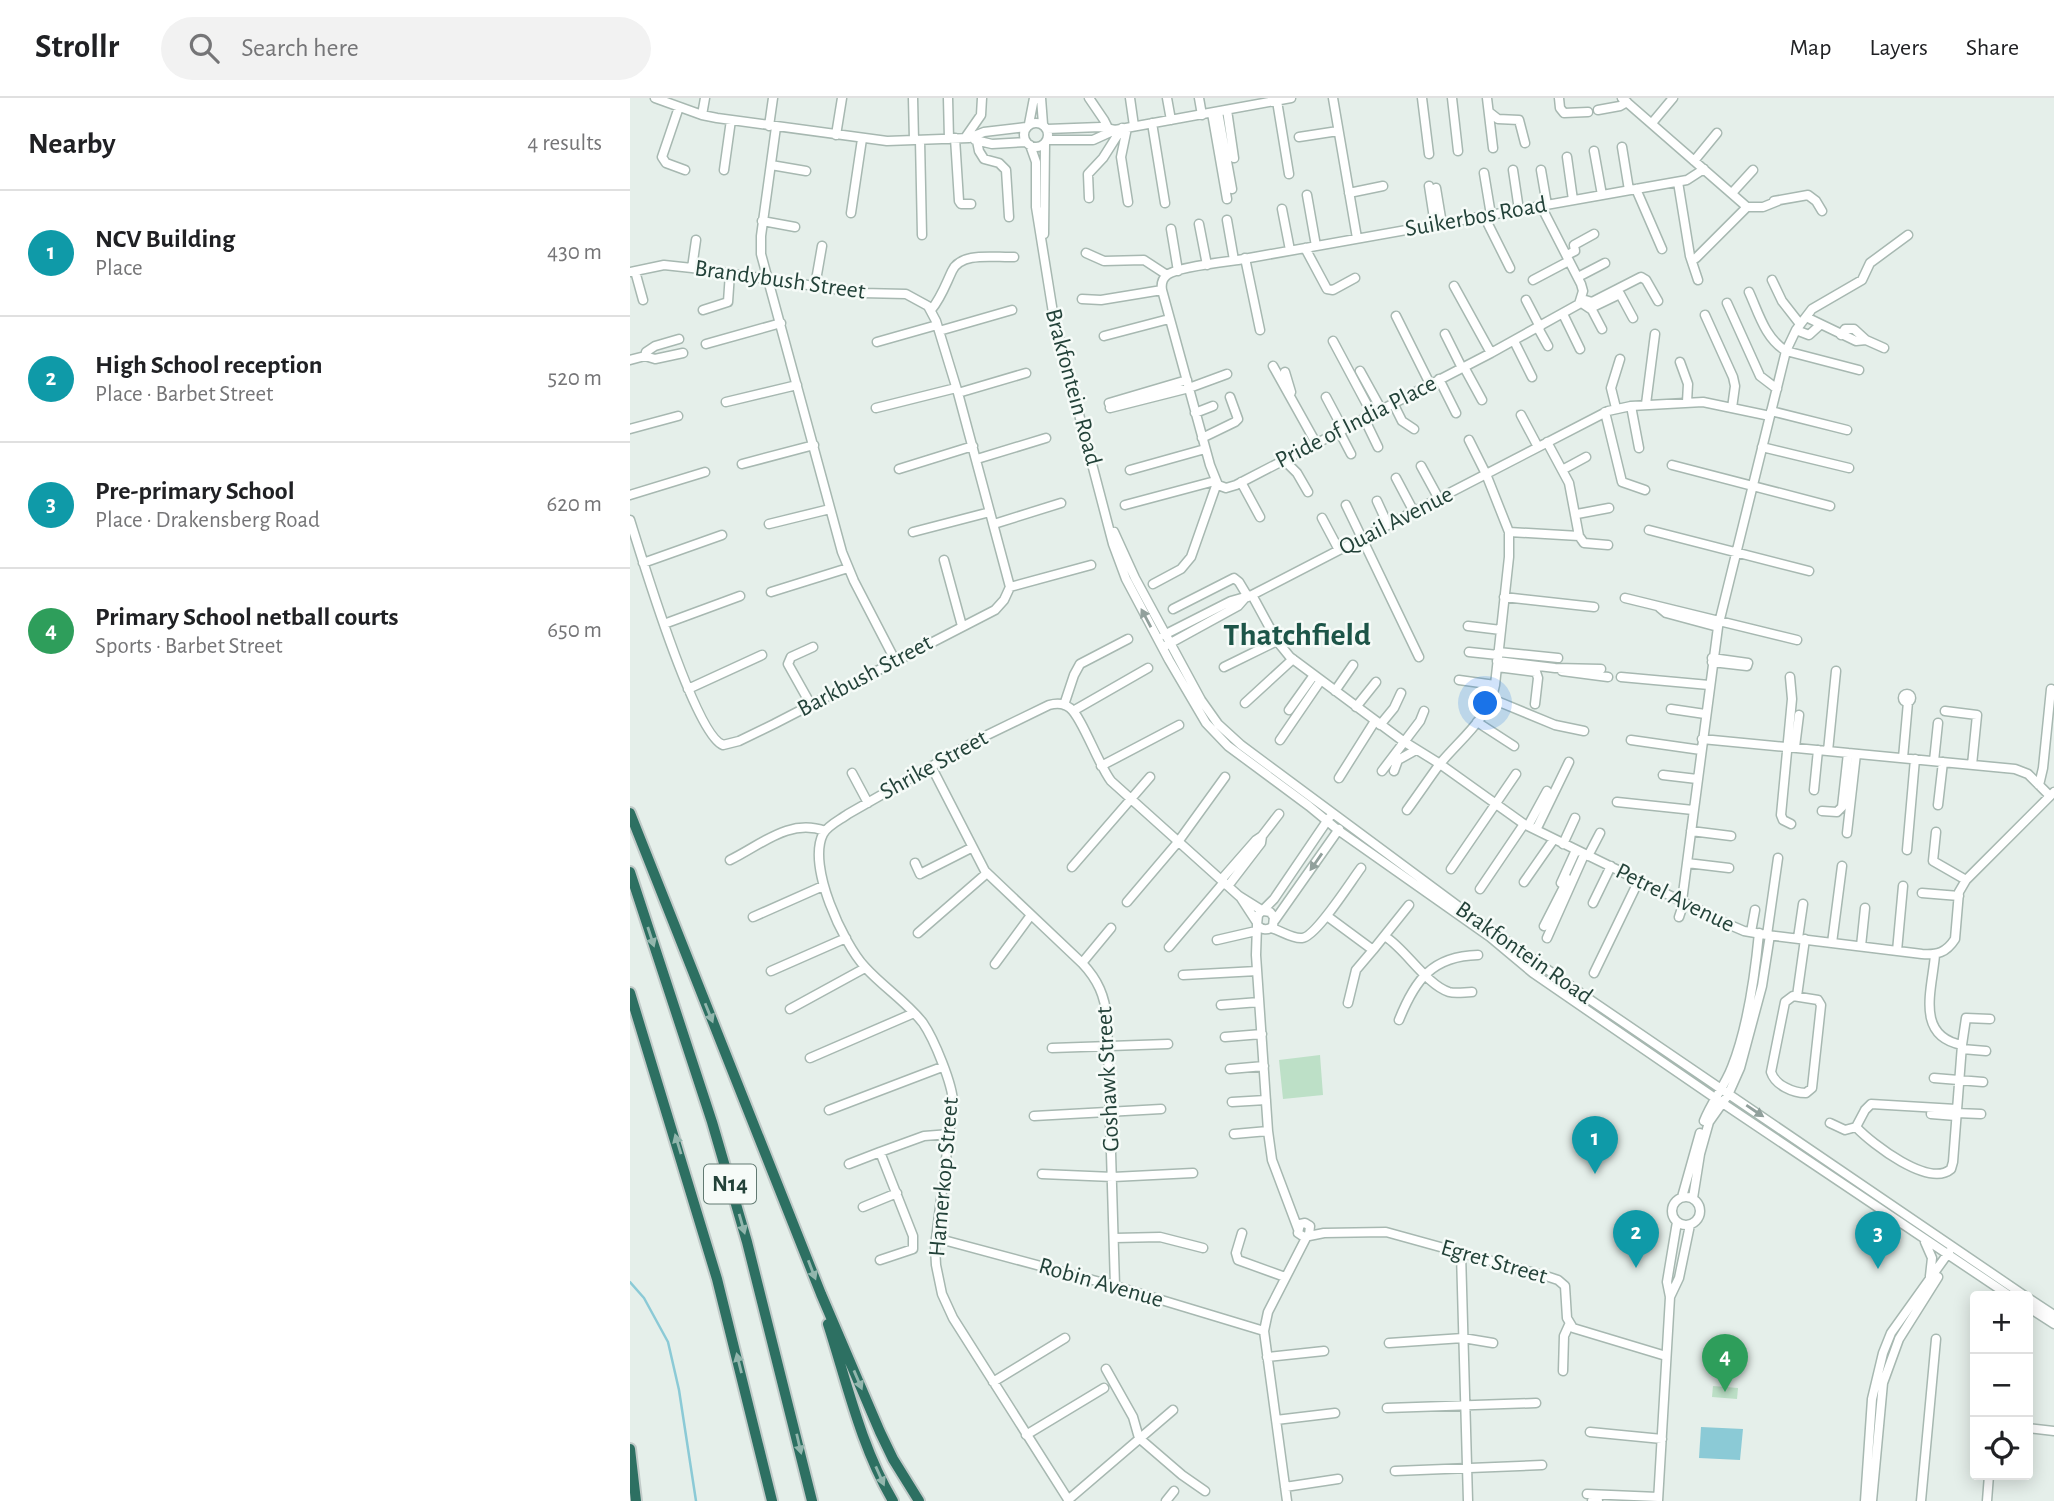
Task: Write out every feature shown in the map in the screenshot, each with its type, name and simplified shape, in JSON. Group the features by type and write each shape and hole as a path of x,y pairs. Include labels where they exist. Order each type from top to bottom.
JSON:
{"highway":[{"path":"630,813 821,1294 880,1432 919,1501"},
{"name":"N14","path":"630,872 712,1122 791,1410 813,1501"},
{"name":"N14","path":"630,993 718,1279 772,1501"},
{"path":"821,1294 825,1317 850,1394 877,1469 893,1501"},
{"path":"630,1449 636,1501"}],"street":[{"path":"655,98 702,115 862,139 952,138 1038,147 1046,142 1089,141 1119,129 1291,98"},
{"path":"702,115 705,98"},
{"path":"773,98 771,165 760,248 848,568 895,660"},
{"path":"836,135 842,98"},
{"path":"913,98 923,189 922,235"},
{"path":"948,98 959,201 961,204 971,204"},
{"path":"970,139 981,115 982,98"},
{"path":"1028,144 1024,135 1034,98"},
{"path":"1041,98 1046,142"},
{"path":"1089,98 1119,129 1128,202"},
{"path":"1089,198 1088,174 1103,158 1119,129 1130,98"},
{"path":"1167,98 1171,120"},
{"path":"1199,98 1202,114"},
{"path":"1236,98 1238,108"},
{"path":"1332,98 1357,238"},
{"path":"1422,98 1429,155"},
{"path":"1452,98 1458,151"},
{"path":"1487,98 1493,148"},
{"path":"1559,98 1560,108 1564,113 1588,112"},
{"path":"1652,124 1673,98"},
{"path":"1598,110 1620,106 1625,100 1732,194 1752,207"},
{"path":"1271,101 1289,174"},
{"path":"679,107 662,157 666,163 685,170"},
{"path":"1219,111 1234,158"},
{"path":"1219,111 1232,189"},
{"path":"1219,111 1227,199"},
{"path":"1489,112 1498,119 1519,120 1525,143"},
{"path":"724,170 731,120"},
{"path":"970,139 984,132 1028,126 1036,122 1045,127 1119,129"},
{"path":"1152,123 1165,203"},
{"path":"1088,127 1089,141"},
{"path":"1000,131 1000,144"},
{"path":"1299,137 1338,131"},
{"path":"1694,160 1717,133"},
{"path":"851,213 862,139"},
{"path":"970,139 984,159 999,163 1006,170 1009,217"},
{"name":"Brakfontein Road","path":"1043,246 1046,142"},
{"name":"Brakfontein Road","path":"1028,144 1036,162 1036,207 1054,319 1113,544 1126,579 1162,648 1216,737 1338,830 1490,937 1533,973 1718,1101 2002,1291"},
{"path":"1622,147 1632,189 1659,248"},
{"path":"1594,151 1602,195"},
{"path":"1567,157 1573,200"},
{"path":"771,165 806,171"},
{"name":"Suikerbos Road","path":"1172,273 1678,182 1689,179 1704,169"},
{"path":"1513,170 1519,210"},
{"path":"1541,170 1544,206 1578,277 1583,291 1581,301"},
{"path":"1732,194 1753,170"},
{"path":"1484,173 1488,216 1510,268"},
{"path":"1678,182 1690,256 1698,280"},
{"path":"1349,193 1383,186"},
{"path":"1433,187 1439,224"},
{"path":"923,189 926,195 927,225"},
{"path":"1307,195 1316,246"},
{"path":"1696,258 1752,207 1808,195 1822,211"},
{"path":"1714,246 1752,207"},
{"path":"1282,209 1290,250"},
{"path":"1227,220 1260,330"},
{"path":"762,221 795,227"},
{"path":"1199,224 1207,265"},
{"path":"1171,229 1172,273"},
{"path":"1233,230 1239,259"},
{"path":"1574,245 1594,234"},
{"path":"1679,917 1712,660 1786,351 1800,324 1817,305 1864,277 1870,263 1908,235"},
{"path":"692,268 696,240"},
{"path":"1534,281 1569,260 1575,251 1574,245 1570,241 1562,245"},
{"path":"815,286 822,246"},
{"path":"1305,248 1327,289 1333,290 1355,278"},
{"path":"1086,253 1104,261 1144,260 1172,273"},
{"path":"1119,255 1147,256 1172,273"},
{"path":"1014,257 969,258 959,262 953,269 940,299 929,308 938,328 977,459 1010,587 1091,565"},
{"path":"1578,277 1605,263"},
{"name":"Brandybush Street","path":"632,271 664,265 862,293 906,294 929,308"},
{"path":"632,271 643,300"},
{"path":"703,310 728,302 730,273"},
{"path":"1153,584 1186,565 1195,547 1216,482 1162,289 1163,280 1172,273"},
{"path":"1593,304 1641,277 1646,280 1658,301"},
{"path":"1772,280 1782,301 1809,335 1820,325"},
{"path":"1454,286 1491,353"},
{"path":"1082,299 1101,300 1162,289"},
{"path":"1749,292 1769,337 1776,345 1786,351 1859,370"},
{"path":"1581,301 1593,304 1620,294 1633,318"},
{"path":"1526,300 1548,346"},
{"path":"1581,301 1592,310 1604,329 1593,304"},
{"name":"Pride of India Place","path":"1125,505 1216,482 1226,488 1241,482 1514,341 1581,301"},
{"path":"1727,303 1760,376 1777,389"},
{"path":"877,342 1012,310"},
{"path":"1563,314 1580,349"},
{"path":"1705,315 1733,377 1735,386 1731,408"},
{"path":"1396,316 1430,384"},
{"path":"1104,336 1169,319"},
{"path":"706,344 781,323"},
{"path":"1800,324 1820,325 1842,335 1845,330 1854,329 1866,340 1884,348"},
{"path":"1445,334 1481,395"},
{"path":"1646,404 1654,334"},
{"path":"645,356 646,352 655,346 679,339"},
{"path":"1333,341 1373,413"},
{"path":"1514,341 1532,377"},
{"path":"630,360 645,356 654,359 683,352"},
{"path":"1345,354 1373,413"},
{"path":"1616,408 1611,388 1620,359"},
{"path":"1680,362 1688,384 1687,402"},
{"path":"1273,366 1316,443"},
{"path":"1360,371 1373,413 1378,447"},
{"path":"1285,372 1293,399"},
{"path":"876,408 1026,373"},
{"path":"1110,406 1227,374"},
{"path":"1439,379 1456,413"},
{"path":"726,402 797,385"},
{"path":"1202,438 1238,419 1230,397"},
{"path":"1326,397 1351,454"},
{"name":"Quail Avenue","path":"1162,648 1236,599 1248,596 1339,551 1616,408 1703,402 1847,430"},
{"path":"1393,403 1402,421 1414,429"},
{"path":"1631,405 1639,448"},
{"path":"1195,412 1213,406"},
{"path":"1605,412 1622,482 1645,490"},
{"path":"1521,415 1572,493 1580,536 1584,543 1608,545"},
{"path":"630,429 678,416"},
{"path":"977,459 1046,438"},
{"path":"1407,810 1440,764 1477,723 1492,699 1495,685 1509,532 1469,440"},
{"path":"742,464 814,445"},
{"path":"899,470 973,446"},
{"path":"1762,447 1849,468"},
{"path":"1130,470 1205,449"},
{"path":"1562,474 1586,457"},
{"path":"1284,460 1297,473 1308,492"},
{"path":"1672,465 1830,506"},
{"path":"1421,467 1439,499"},
{"path":"630,495 705,472"},
{"path":"1396,478 1414,512"},
{"path":"1241,482 1260,517"},
{"path":"1377,501 1388,525"},
{"path":"994,524 1061,503"},
{"path":"1346,505 1419,657"},
{"path":"1577,514 1609,508"},
{"path":"769,524 830,509"},
{"path":"914,532 990,512"},
{"path":"1322,518 1339,551"},
{"path":"630,520 688,689 762,655"},
{"name":"Brakfontein Road","path":"1110,527 1201,700 1218,724 1266,765 1345,820 1470,915 2017,1291"},
{"path":"1649,530 1809,571"},
{"path":"1509,532 1580,536"},
{"path":"643,563 722,535"},
{"path":"944,560 962,626"},
{"path":"771,592 848,568"},
{"path":"1173,609 1234,578 1248,596"},
{"name":"Barkbush Street","path":"688,689 715,741 723,745 731,744 999,607 1010,587"},
{"path":"664,624 740,596"},
{"name":"Petrel Avenue","path":"1248,596 1277,641 1293,660 1402,741 1529,826 1683,902 1726,929 1935,955 1945,951 1955,939 1959,896"},
{"path":"1504,597 1594,607"},
{"path":"1625,598 1660,608 1666,613 1679,613 1797,640"},
{"name":"Quail Avenue","path":"1157,638 1212,615"},
{"path":"1468,625 1501,630"},
{"path":"1128,639 1080,664 1064,705 1073,711 1111,780 1239,896 1263,911 1270,912 1272,925"},
{"path":"1224,667 1277,641"},
{"path":"811,705 788,664 791,657 813,647"},
{"path":"1469,652 1536,672 1538,678 1535,704"},
{"path":"1498,659 1601,669"},
{"path":"1245,703 1293,660"},
{"path":"1712,660 1730,662"},
{"path":"1557,663 1563,671 1608,677"},
{"path":"1335,691 1353,665"},
{"path":"1073,711 1148,668"},
{"path":"1814,790 1836,671"},
{"path":"1621,677 1709,685"},
{"path":"1790,677 1791,747"},
{"path":"1289,710 1317,678"},
{"path":"1284,726 1317,678"},
{"path":"1280,740 1317,678"},
{"path":"1459,680 1495,685"},
{"path":"1356,707 1376,682"},
{"path":"2039,785 2051,689"},
{"path":"1339,778 1377,723 1394,708 1401,693"},
{"path":"1492,699 1555,724 1584,731"},
{"path":"1901,758 1906,701"},
{"name":"Shrike Street","path":"825,831 867,803 981,738 1040,709 1054,704 1064,705"},
{"path":"1671,709 1705,714"},
{"path":"1382,771 1402,741 1420,722 1424,711"},
{"path":"1945,711 1977,715 1972,765"},
{"path":"1791,824 1783,820 1781,814 1791,747 1799,715"},
{"path":"1477,723 1514,746"},
{"path":"1938,723 1938,805"},
{"path":"1101,766 1179,724"},
{"path":"1702,739 2020,770 2052,794 1966,880 1959,896 1922,893"},
{"path":"1631,740 1701,750"},
{"path":"1394,771 1398,760 1416,750"},
{"path":"1822,811 1838,812 1842,807 1852,753"},
{"path":"1847,833 1852,753"},
{"path":"1907,850 1916,759"},
{"path":"1480,888 1529,826 1569,762"},
{"name":"Goshawk Street","path":"931,766 971,848 987,873 1082,963 1098,983 1104,998 1111,1113 1115,1286"},
{"path":"852,773 867,803"},
{"path":"1451,869 1516,774"},
{"path":"1663,775 1697,779"},
{"path":"1072,866 1150,777"},
{"path":"1127,902 1178,842 1225,778"},
{"path":"1529,826 1547,791"},
{"path":"1617,802 1693,810"},
{"path":"1287,1501 1264,1331 1268,1312 1298,1251 1305,1230 1293,1213 1272,1160 1259,1002 1256,925 1258,915 1333,812"},
{"path":"1169,947 1279,814"},
{"path":"1563,844 1575,818"},
{"path":"1256,942 1272,925 1345,820"},
{"path":"730,860 784,831 804,826 825,831"},
{"name":"Hamerkop Street","path":"825,831 818,858 822,886 846,938 865,968 914,1013 927,1031 953,1095 936,1238 936,1265 944,1301 1068,1500"},
{"path":"1691,831 1731,836"},
{"path":"1936,832 1933,861 1966,880"},
{"path":"1556,892 1582,854 1600,834"},
{"path":"1524,882 1554,839"},
{"path":"915,863 920,874 971,848"},
{"path":"1544,926 1582,854"},
{"path":"1547,938 1582,854"},
{"path":"1725,1092 1753,979 1778,858"},
{"path":"1687,863 1729,867"},
{"path":"1593,903 1611,866"},
{"path":"1590,1497 1658,1499 1670,1297 1667,1282 1676,1222 1673,1206 1682,1197 1700,1131 1740,1068 1763,982 1762,934 1772,866"},
{"path":"1239,896 1256,925 1262,929 1272,925 1295,937 1304,938 1327,916 1361,867"},
{"path":"1830,943 1840,870"},
{"path":"918,933 987,873"},
{"path":"1594,973 1639,880"},
{"path":"753,917 822,886"},
{"path":"1895,950 1903,887"},
{"path":"1797,996 1803,904"},
{"path":"1348,1003 1356,970 1409,905"},
{"path":"1861,946 1865,908"},
{"path":"1755,909 1762,934"},
{"path":"1895,950 1897,912"},
{"path":"995,964 1031,915"},
{"path":"1327,916 1373,950"},
{"path":"1217,940 1256,925"},
{"path":"1082,963 1111,928"},
{"path":"1385,936 1447,992 1472,992"},
{"path":"771,971 846,938"},
{"path":"1935,955 1931,1024 1945,1040 1962,1047 1986,1051"},
{"path":"1399,1020 1411,993 1424,974 1446,961 1478,956"},
{"path":"790,1009 865,968"},
{"path":"1183,975 1257,972"},
{"path":"1194,979 1257,972"},
{"path":"1753,979 1763,982"},
{"path":"1797,996 1818,1000 1821,1005 1812,1088 1802,1093 1775,1081 1771,1072 1785,1002 1797,996"},
{"path":"1221,1005 1259,1002"},
{"path":"810,1058 914,1013"},
{"path":"1856,1127 1915,1170 1944,1174 1951,1169 1966,1018 1990,1019"},
{"path":"1224,1037 1262,1034"},
{"path":"1052,1048 1168,1044"},
{"path":"1230,1069 1264,1066"},
{"path":"829,1110 942,1067"},
{"path":"1934,1078 1983,1082"},
{"path":"1232,1102 1266,1100"},
{"path":"1693,1198 1705,1132 1718,1101"},
{"path":"1830,1123 1844,1130 1856,1127 1871,1104 1981,1114"},
{"path":"1034,1116 1161,1109"},
{"path":"1931,1114 1956,1112"},
{"path":"1234,1134 1268,1131"},
{"path":"849,1164 924,1136 950,1134"},
{"path":"880,1152 915,1246 908,1252 880,1260"},
{"path":"1042,1174 1113,1177 1193,1173"},
{"path":"863,1207 897,1193"},
{"path":"1676,1222 1690,1225 1697,1220 1700,1213 1698,1203 1693,1198 1682,1197"},
{"path":"1670,1297 1679,1278 1690,1225"},
{"name":"Egret Street","path":"1305,1230 1324,1233 1385,1232 1558,1280 1566,1289 1569,1325 1564,1336 1563,1371"},
{"path":"1912,1230 1926,1244 1932,1258 1933,1267 1926,1285"},
{"path":"1242,1233 1236,1253 1238,1260 1285,1277"},
{"path":"1115,1238 1160,1237 1203,1248"},
{"name":"Robin Avenue","path":"936,1238 1115,1286 1264,1331"},
{"path":"1872,1501 1883,1383 1890,1361 1899,1339 1955,1247"},
{"path":"1461,1253 1468,1501"},
{"path":"1865,1501 1872,1399 1883,1353 1891,1333 1949,1256"},
{"name":"Brakfontein Road","path":"2033,1302 2054,1315"},
{"path":"2033,1310 2054,1324"},
{"path":"1569,1325 1582,1332 1666,1356"},
{"path":"993,1382 1065,1338"},
{"path":"1390,1343 1463,1338 1493,1343"},
{"path":"1922,1501 1936,1339"},
{"path":"1267,1357 1324,1351"},
{"path":"1105,1369 1133,1417 1139,1438 1205,1491"},
{"path":"1027,1435 1104,1388"},
{"path":"1387,1408 1536,1404"},
{"path":"1068,1500 1172,1410"},
{"path":"1276,1420 1335,1413"},
{"path":"2033,1429 2054,1431"},
{"path":"1590,1432 1662,1439"},
{"path":"1395,1471 1542,1465"},
{"path":"1285,1487 1338,1479"},
{"path":"1987,1501 1989,1480"},
{"path":"1166,1501 1174,1491"},
{"path":"1590,1497 1598,1501"}],"green space":[{"path":"1320,1055 1323,1095 1283,1099 1279,1060"},
{"path":"1713,1386 1738,1388 1737,1399 1712,1397"}],"water":[{"path":"1701,1427 1743,1429 1740,1460 1699,1458"}],"waterway":[{"path":"630,1282 644,1298 668,1342 679,1390 696,1501"}],"place":[{"name":"NCV Building","path":"1595,1174"},
{"name":"High School reception","path":"1636,1268"},
{"name":"Pre-primary School","path":"1878,1269"},
{"name":"Primary School netball courts","path":"1725,1392"}],"district":[{"name":"Thatchfield","path":"1297,635"}]}
